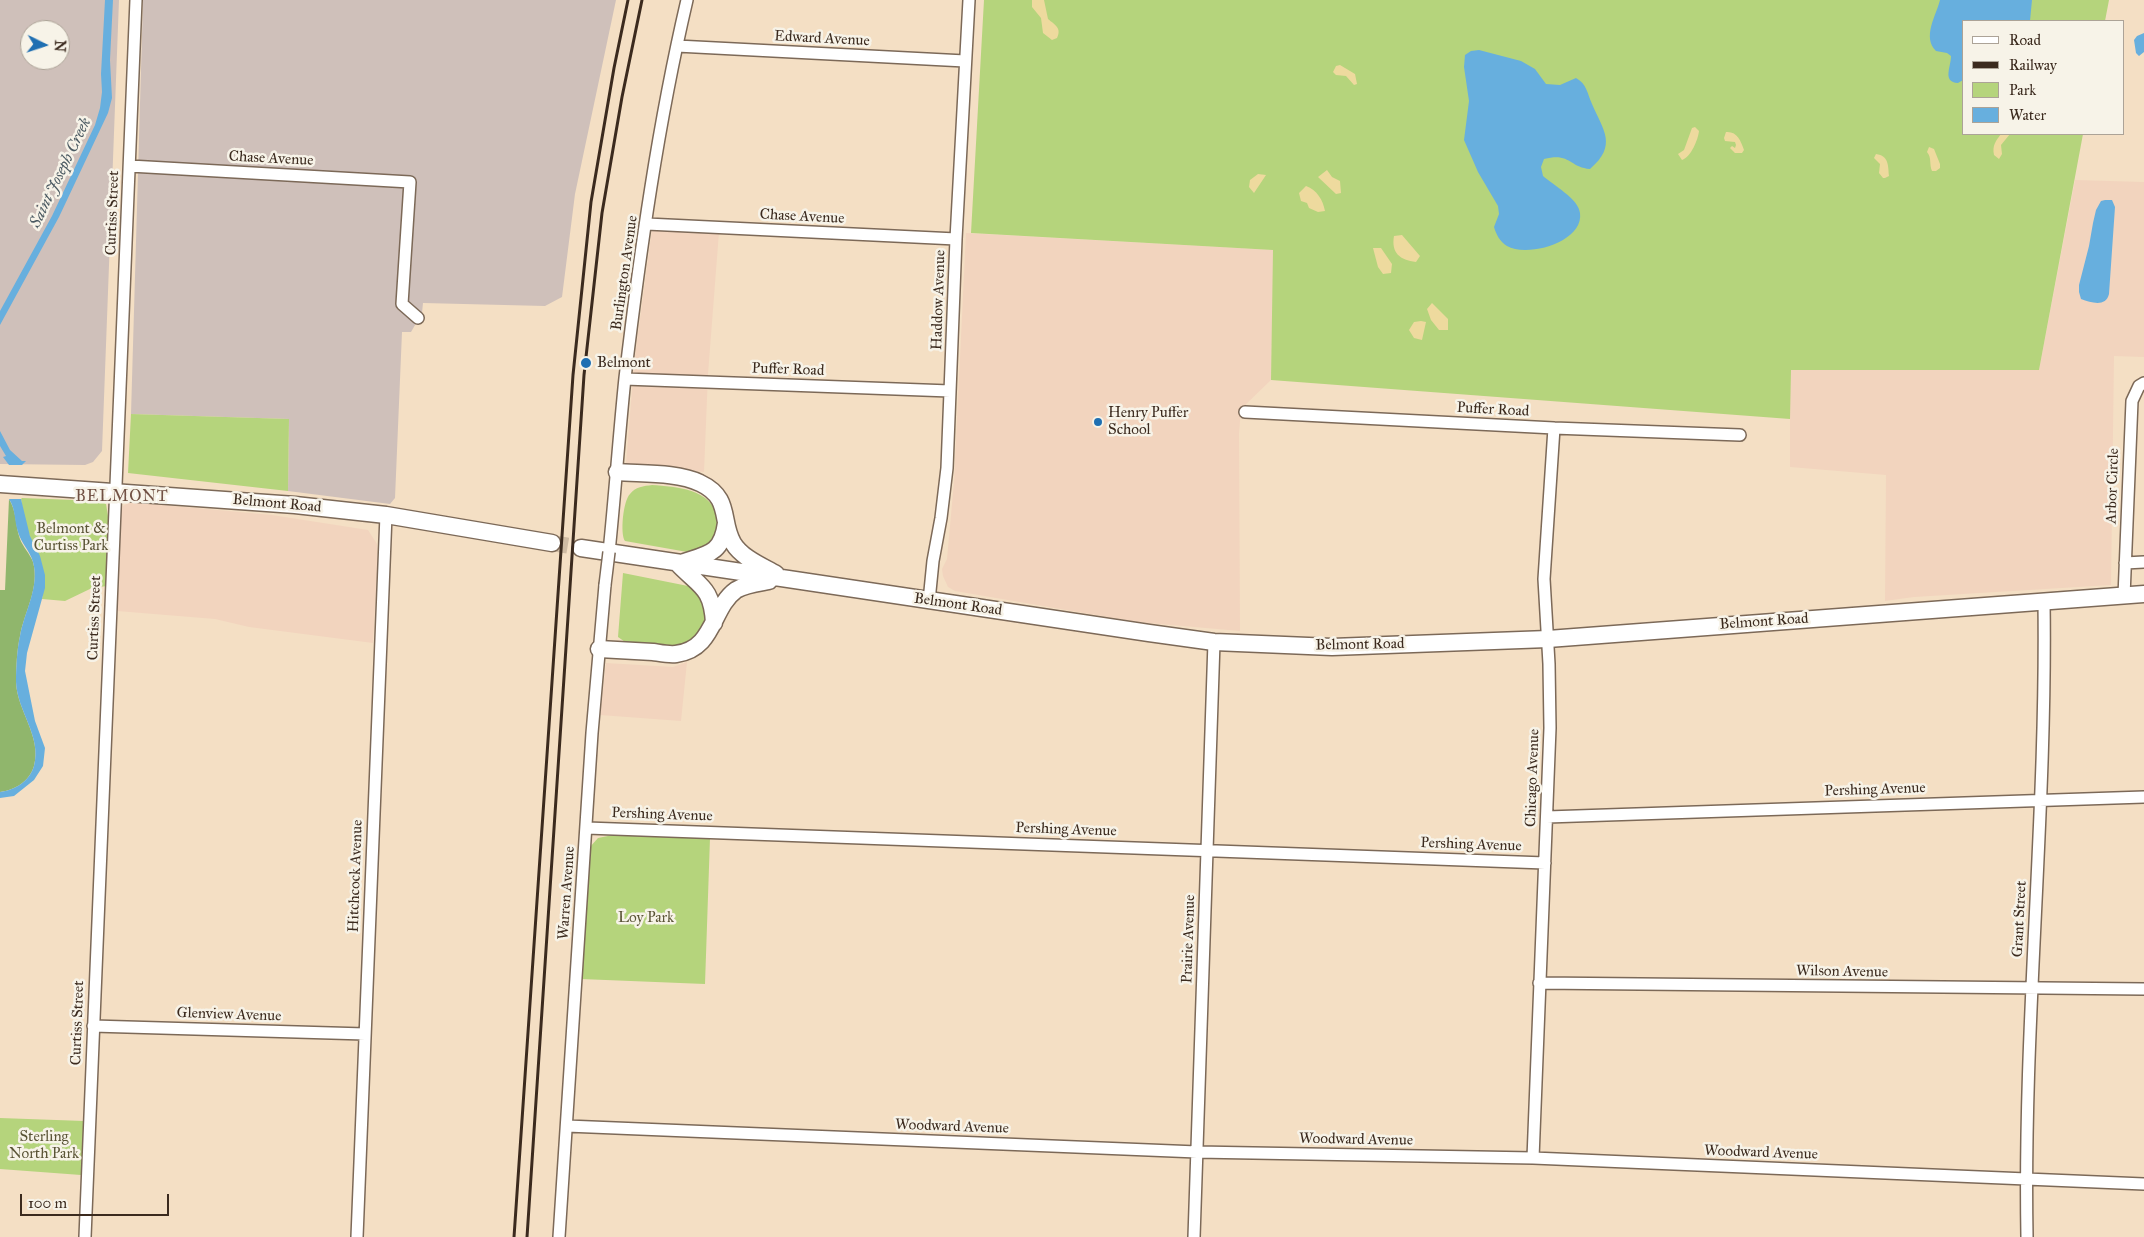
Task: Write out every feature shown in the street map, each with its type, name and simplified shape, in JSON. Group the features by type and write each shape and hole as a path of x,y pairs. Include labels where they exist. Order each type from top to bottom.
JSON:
{"main road":[{"path":"617,472 682,478 700,483 717,496 725,510 730,538 741,553 783,578"},
{"name":"Belmont Road","path":"0,484 287,504 386,515 552,543"},
{"path":"678,564 703,557 717,548 723,540 726,518"},
{"name":"Belmont Road","path":"581,548 678,564 1214,642 1332,647 1548,639 2144,594"},
{"path":"678,564 708,592 714,623"},
{"path":"599,649 676,654 691,649 703,640 726,600 737,590 743,586 783,578"}],"street":[{"name":"Curtiss Street","path":"85,1237 136,0"},
{"name":"Burlington Avenue","path":"609,552 625,379 646,224 677,46 687,0"},
{"name":"Haddow Avenue","path":"929,601 933,561 942,518 944,493 970,0"},
{"name":"Edward Avenue","path":"677,46 966,62"},
{"name":"Chase Avenue","path":"130,166 410,182 402,304 418,318"},
{"name":"Chase Avenue","path":"646,224 956,239"},
{"name":"Puffer Road","path":"625,379 950,391"},
{"name":"Arbor Circle","path":"2124,596 2132,401 2139,386 2144,383"},
{"name":"Puffer Road","path":"1245,412 1554,428 1740,435"},
{"name":"Chicago Avenue","path":"1533,1158 1550,712 1544,579 1554,428"},
{"name":"Hitchcock Avenue","path":"357,1237 386,515"},
{"name":"Warren Avenue","path":"559,1237 592,733 609,552"},
{"path":"2125,563 2144,562"},
{"name":"Grant Street","path":"2027,1237 2026,1179 2045,660 2044,602"},
{"name":"Prairie Avenue","path":"1194,1237 1214,642"},
{"name":"Pershing Avenue","path":"1547,817 2144,796"},
{"name":"Pershing Avenue","path":"587,828 1545,863"},
{"name":"Wilson Avenue","path":"1539,983 2144,989"},
{"name":"Glenview Avenue","path":"93,1026 365,1034"},
{"name":"Woodward Avenue","path":"567,1126 1197,1152 1533,1158 2144,1184"}],"shaded area":[{"path":"0,0 119,0 102,451 93,462 85,465 0,464"},
{"path":"143,0 616,0 575,194 562,297 545,306 423,303 422,313 411,332 402,332 395,498 390,504 288,491 289,419 131,414"},
{"path":"2075,180 2144,182 2144,357 2114,356 2111,585 1914,597 1885,601 1886,475 1790,467 1790,370 2039,370"},
{"path":"652,229 719,232 708,374 704,472 626,464 634,364"},
{"name":"Henry Puffer School","path":"966,233 1274,250 1271,380 1241,409 1239,434 1240,631 1137,622 955,591 948,587 942,569 947,559 954,482"},
{"path":"130,502 272,515 368,530 377,544 378,557 373,643 249,627 215,619 117,611 119,516 123,506"},
{"path":"687,662 681,721 600,715 606,663 673,667"}],"green space":[{"path":"984,0 2109,0 2105,20 1962,20 1962,135 2083,135 2039,370 1791,370 1790,419 1271,380 1273,250 971,233"},
{"path":"131,414 289,419 288,491 128,473"},
{"path":"652,485 682,488 708,500 718,518 718,542 693,553 625,541 623,537 624,510 628,498 637,488"},
{"name":"Belmont & Curtiss Park","path":"22,498 100,501 106,504 108,516 107,586 92,588 65,601 42,599 42,575 26,526"},
{"path":"9,499 20,539 32,559 35,572 31,600 19,641 16,682 20,703 35,744 36,755 29,777 16,787 0,792 0,590 5,590"},
{"path":"623,573 698,588 706,615 704,626 691,642 672,649 628,644 618,637"},
{"name":"Loy Park","path":"613,835 710,838 705,984 581,979 590,847 598,838"},
{"name":"Sterling North Park","path":"0,1118 84,1121 81,1175 0,1169"}],"sand":[{"path":"1032,0 1044,0 1048,19 1058,29 1057,38 1052,40 1043,33 1041,18 1032,7"},
{"path":"1340,65 1355,74 1357,84 1354,85 1346,76 1336,75 1333,72 1336,66"},
{"path":"1695,127 1699,131 1696,143 1691,152 1682,160 1678,154 1684,150 1692,128"},
{"path":"1726,132 1733,133 1738,137 1744,150 1742,153 1735,153 1730,148 1732,146 1735,148 1736,145 1735,142 1725,141"},
{"path":"2000,135 2009,135 2001,145 2002,154 1999,159 1994,155 1995,143"},
{"path":"1929,147 1934,149 1940,164 1940,168 1936,171 1932,171 1931,168 1927,152"},
{"path":"1876,154 1886,159 1889,176 1885,178 1879,173 1880,164 1874,158"},
{"path":"1327,170 1332,177 1340,181 1341,193 1336,194 1318,177"},
{"path":"1258,174 1266,175 1254,193 1249,187 1250,180"},
{"path":"1306,186 1319,196 1325,211 1318,212 1309,208 1307,203 1301,201 1299,193"},
{"path":"1402,235 1420,256 1416,262 1401,257 1395,251 1394,236"},
{"path":"1373,248 1381,248 1392,264 1391,273 1383,274 1378,267"},
{"path":"1432,303 1448,319 1448,330 1439,330 1431,320 1427,309"},
{"path":"1414,322 1426,322 1422,340 1414,338 1409,330"}],"water":[{"path":"105,0 113,0 110,60 112,98 108,113 59,217 0,325 0,311 52,216 95,125 102,92 101,74"},
{"path":"1940,0 2032,0 2030,20 1962,20 1962,81 1958,83 1950,80 1949,77 1951,56 1947,53 1936,51 1932,45 1930,39 1931,26"},
{"path":"2144,33 2144,52 2139,56 2136,53 2134,40 2137,36"},
{"path":"1479,50 1521,61 1535,69 1546,84 1560,85 1576,78 1580,80 1585,86 1604,130 1606,145 1604,152 1590,169 1583,168 1559,157 1544,159 1541,167 1543,176 1575,203 1580,213 1579,223 1573,232 1552,245 1527,250 1516,249 1502,242 1495,230 1494,227 1499,214 1498,206 1478,172 1464,140 1469,101 1464,67 1465,55 1471,51"},
{"path":"2112,200 2115,207 2109,294 2105,301 2094,303 2081,299 2079,285 2096,210 2101,201"},
{"path":"0,431 10,450 22,461 26,461 22,465 9,465 3,457 6,456 0,446"},
{"path":"9,499 21,499 30,536 40,556 45,575 45,588 27,653 25,671 35,721 45,748 43,766 34,780 14,796 0,798 0,792 16,787 29,777 36,755 32,734 17,693 16,682 19,641 33,590 35,571 32,558 19,536 13,507"}],"tunnel":[{"path":"552,543 581,548"}],"railway":[{"path":"514,1237 573,375 591,202 614,68 628,0"},
{"path":"527,1237 584,375 602,213 622,97 642,0"}],"place":[{"name":"Belmont","path":"586,363"},
{"name":"Henry Puffer School","path":"1098,422"}],"district":[{"name":"BELMONT","path":"122,497"}],"water label":[{"name":"Saint Joseph Creek","path":"61,173"}]}
